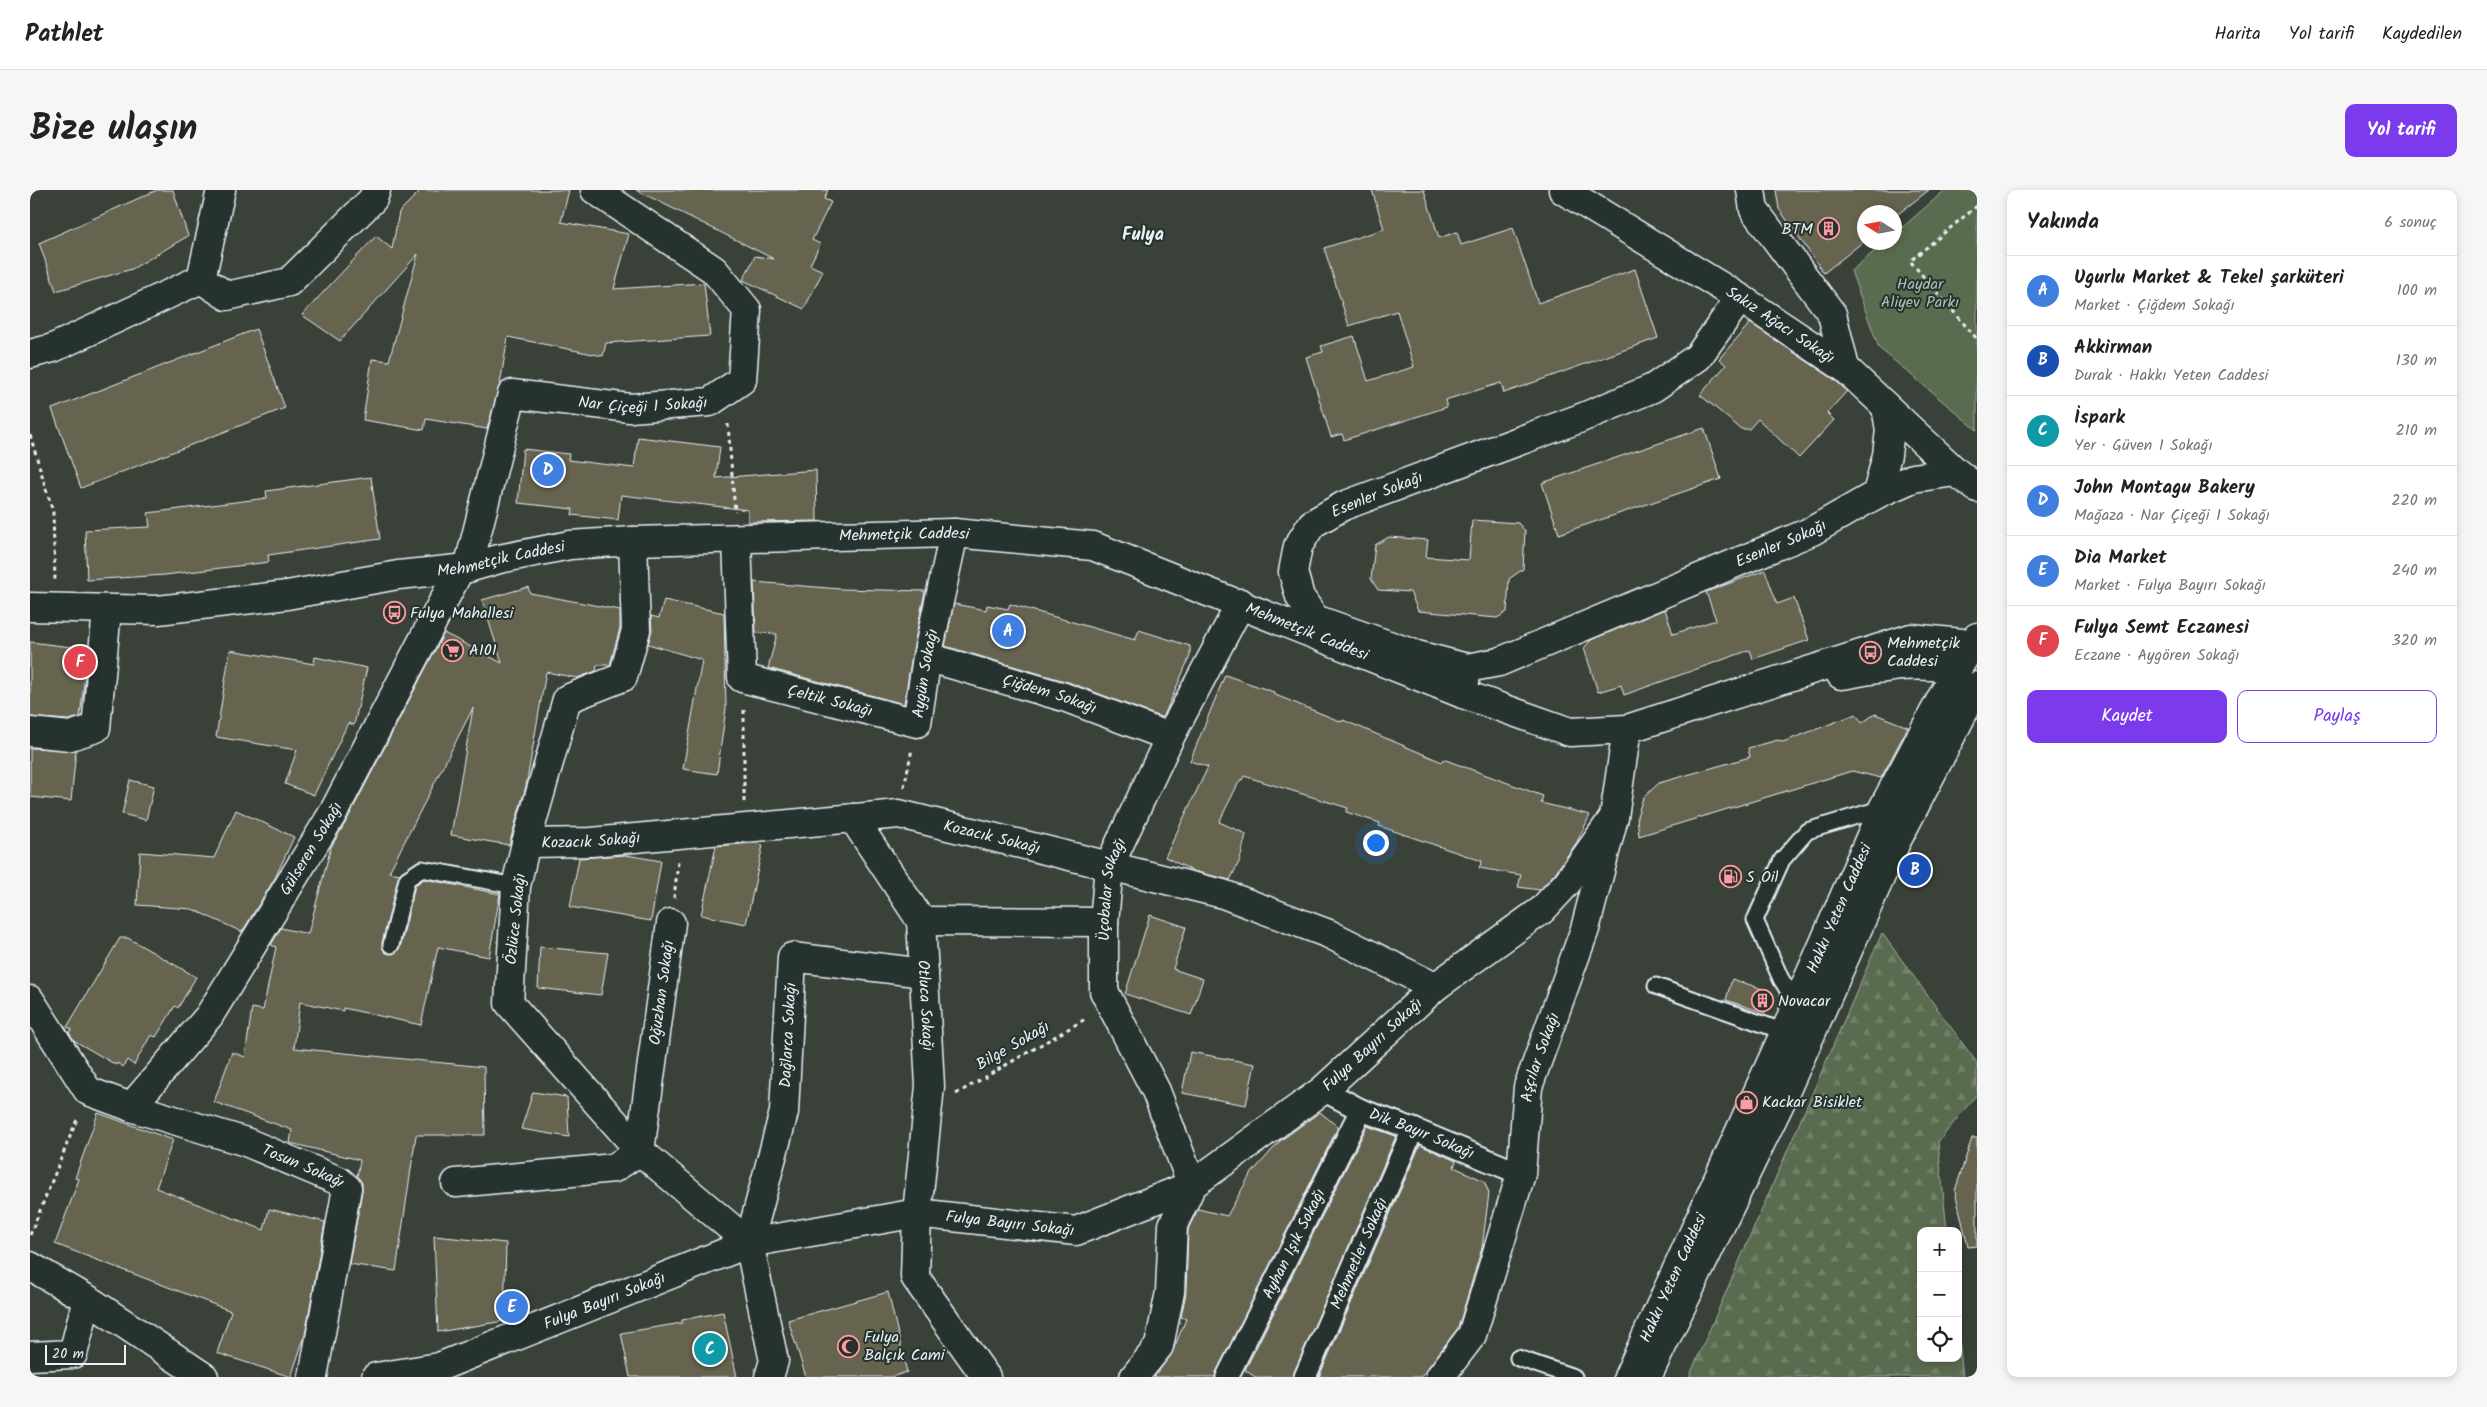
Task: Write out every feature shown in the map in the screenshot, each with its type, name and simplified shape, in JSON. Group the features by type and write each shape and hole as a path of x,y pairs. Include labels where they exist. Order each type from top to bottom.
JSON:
{"street":[{"path":"201,279 221,190"},
{"path":"201,279 227,296 289,282 373,199 376,190"},
{"name":"Nar Çiçeği 1 Sokağı","path":"464,568 512,394 630,408 710,402 742,380 747,310 714,270 595,190"},
{"name":"Sakız Ağacı Sokağı","path":"1563,190 1740,298 1845,368 1956,472 1977,488"},
{"path":"1751,190 1754,210 1832,314 1845,368"},
{"path":"30,354 53,348 201,279"},
{"name":"Esenler Sokağı","path":"1740,298 1698,357 1653,388 1581,418 1343,506 1312,524 1298,546 1293,572 1300,597 1315,619 1417,655 1467,668 1499,662 1812,531 1877,494 1913,478 1956,472"},
{"path":"1877,494 1887,455 1890,430 1886,407"},
{"name":"Mehmetçik Caddesi","path":"43,608 167,609 287,595 398,576 464,568 499,559 570,546 633,541 737,540 954,533 1093,546 1463,694 1570,732 1627,729 1744,692 1905,664 1929,664 1973,657"},
{"name":"Aygün Sokağı","path":"917,723 927,657 954,533"},
{"path":"737,540 742,678"},
{"name":"Özlüce Sokağı","path":"633,541 636,630 622,677 567,699 526,843 516,886 508,1003 640,1151 749,1243"},
{"name":"Gülseren Sokağı","path":"131,1107 209,1016 328,822 464,568"},
{"name":"Üçobalar Sokağı","path":"1192,1185 1156,1091 1104,991 1104,922 1109,866 1170,737 1242,604"},
{"path":"30,732 70,736 96,728 107,610"},
{"name":"Çiğdem Sokağı","path":"927,657 1064,697 1170,737"},
{"name":"Hakkı Yeten Caddesi","path":"1628,1377 1785,1032 1883,808 1973,657"},
{"name":"Hakkı Yeten Caddesi","path":"1647,1377 1782,1099 1896,842 1973,657"},
{"path":"1463,694 1467,668"},
{"name":"Çeltik Sokağı","path":"742,678 917,723"},
{"name":"Aşçılar Sokağı","path":"1440,1377 1472,1335 1520,1174 1528,1087 1585,929 1614,817 1627,729"},
{"name":"Kozacık Sokağı","path":"526,843 592,842 899,814 1232,897 1329,934 1435,988"},
{"name":"Fulya Bayırı Sokağı","path":"376,1377 440,1367 749,1243 917,1213 1076,1231 1192,1185 1322,1090 1435,988 1542,910 1567,883 1614,817"},
{"path":"853,818 921,921 1104,922"},
{"name":"Otluca Sokağı","path":"917,1213 930,1086 921,921"},
{"name":"Oğuzhan Sokağı","path":"640,1151 671,924"},
{"name":"Dağlarca Sokağı","path":"749,1243 784,1112 792,957 924,973"},
{"path":"30,1000 88,1090 131,1107"},
{"name":"Dik Bayır Sokağı","path":"1322,1090 1361,1110 1413,1129 1520,1174"},
{"name":"Tosun Sokağı","path":"131,1107 246,1142 339,1181 347,1188 314,1377"},
{"name":"Ayhan Işık Sokağı","path":"1227,1377 1361,1110"},
{"name":"Mehmetler Sokağı","path":"1305,1377 1413,1129"},
{"path":"456,1183 614,1168 640,1151"},
{"path":"1134,1377 1159,1346 1170,1292 1173,1225 1192,1185"},
{"path":"917,1213 915,1277 986,1377"},
{"path":"749,1243 774,1361 768,1377"},
{"path":"30,1266 87,1299 204,1377"},
{"path":"30,1356 73,1354 87,1299"}],"lane":[{"path":"1796,1005 1781,979 1755,920 1758,912 1782,860 1808,831 1883,808"},
{"path":"391,945 407,879 422,869 516,886"},
{"path":"1656,986 1785,1032"},
{"path":"1518,1358 1574,1377"}],"path":[{"path":"1977,206 1910,262 1977,339"},
{"path":"726,391 737,540"},
{"path":"30,435 53,512 43,608"},
{"path":"742,678 744,702 743,828"},
{"name":"Aygün Sokağı","path":"899,814 917,723"},
{"name":"Oğuzhan Sokağı","path":"671,924 681,834"},
{"name":"Bilge Sokağı","path":"928,1110 1112,1004"},
{"path":"30,1234 88,1090"}],"green space":[{"name":"Haydar Aliyev Parkı","path":"1945,190 1977,190 1977,430 1879,348 1851,271 1876,250 1902,250 1902,228"},
{"path":"1882,933 1977,1063 1977,1094 1938,1142 1947,1227 1917,1227 1917,1362 1961,1362 1963,1377 1689,1377"}],"building":[{"path":"157,190 173,190 188,236 132,269 56,291 39,243"},
{"path":"421,190 569,190 561,222 629,234 614,289 704,283 710,336 606,343 603,356 508,337 500,384 487,429 426,419 424,430 363,420 372,359 389,361 418,254 340,341 302,315 376,236 392,249 399,212"},
{"path":"636,190 828,190 824,199 831,202 812,240 820,244 810,265 823,271 804,309 743,280 755,256 774,259"},
{"path":"1372,190 1424,190 1439,238 1457,232 1461,245 1513,228 1538,303 1635,269 1658,338 1504,393 1501,383 1445,400 1447,407 1344,440 1342,434 1331,437 1306,357 1323,352 1321,346 1354,336 1368,381 1414,367 1397,311 1349,326 1324,248 1384,229"},
{"name":"BTM","path":"1776,190 1929,190 1902,211 1902,205 1857,205 1857,247 1824,273 1779,209"},
{"path":"1750,323 1835,380 1847,391 1827,413 1834,420 1799,458 1758,419 1749,429 1741,429 1700,395 1726,365 1719,359"},
{"path":"256,329 285,408 81,488 52,409"},
{"path":"1704,428 1721,479 1559,534 1542,483"},
{"path":"638,437 720,447 716,478 816,470 817,521 748,522 748,510 621,495 618,520 572,515 573,509 518,503 523,449 569,454 568,460 634,468"},
{"path":"371,477 380,539 268,555 269,562 165,575 87,580 85,530 150,527 148,513 267,498 266,491"},
{"path":"1472,520 1518,523 1525,531 1523,569 1509,579 1507,612 1497,618 1418,611 1410,592 1378,590 1371,579 1375,545 1389,537 1428,540 1426,557 1469,560"},
{"path":"1765,570 1777,604 1794,598 1809,640 1753,659 1750,650 1624,695 1621,685 1598,692 1584,648 1591,640 1665,609 1673,634 1716,620 1706,592"},
{"path":"754,582 840,589 925,591 904,704 768,668 777,634 756,633"},
{"path":"528,587 530,593 620,610 620,628 610,665 597,665 596,671 577,678 546,672 526,786 509,845 451,835 473,708 389,872 400,874 382,943 385,952 393,954 400,948 415,885 424,879 500,894 489,957 438,947 421,1025 343,1008 343,1011 300,1002 294,1048 484,1067 485,1135 416,1135 396,1271 349,1264 362,1191 362,1183 357,1176 360,1160 290,1143 292,1130 214,1102 232,1052 245,1057 252,1008 263,1010 276,947 271,945 281,928 308,934 331,847 347,820 444,633 502,663 482,600"},
{"path":"664,600 724,613 726,708 717,774 683,769 702,660 648,644 652,630 651,616 659,618"},
{"path":"954,604 986,610 987,605 1008,609 1010,604 1135,640 1139,630 1190,646 1190,656 1163,718 1068,682 945,646"},
{"path":"30,642 88,649 80,717 68,720 30,717"},
{"path":"230,650 314,664 315,657 367,668 354,725 348,723 314,795 285,784 297,750 216,737"},
{"path":"1225,675 1274,692 1273,694 1342,722 1343,720 1442,762 1443,759 1543,796 1541,803 1590,815 1577,842 1555,873 1540,890 1518,887 1521,875 1479,868 1482,861 1379,826 1380,823 1346,812 1348,808 1244,776 1240,780 1219,822 1246,834 1240,860 1230,880 1193,871 1165,857 1208,767 1190,761"},
{"path":"1856,714 1862,723 1875,714 1908,727 1881,778 1852,771 1639,836 1637,816 1643,798 1659,783 1750,757 1748,748 1778,740 1783,742"},
{"path":"30,748 76,750 71,801 30,797"},
{"path":"130,780 154,786 146,820 122,814"},
{"path":"236,810 294,837 275,878 242,932 192,909 137,905 140,852 214,858"},
{"path":"754,843 763,845 746,924 701,915 716,846"},
{"path":"626,855 661,861 651,921 570,907 579,858"},
{"path":"1150,915 1186,927 1173,969 1203,979 1191,1015 1125,994"},
{"path":"120,938 128,938 196,977 178,1008 175,1006 156,1037 151,1035 134,1065 127,1060 123,1067 117,1063 116,1065 75,1041 69,1033 72,1029 67,1027"},
{"path":"540,947 608,953 601,995 538,988"},
{"path":"1732,979 1772,992 1765,1013 1726,1000"},
{"path":"1190,1052 1255,1064 1246,1105 1182,1093"},
{"path":"533,1092 567,1097 569,1137 521,1129"},
{"path":"1320,1112 1338,1127 1215,1377 1154,1377 1171,1355 1186,1319 1181,1317 1186,1293 1188,1229 1198,1209 1227,1216 1250,1175 1280,1141"},
{"path":"98,1113 173,1140 156,1188 264,1230 269,1209 325,1222 305,1335 291,1377 217,1353 231,1311 55,1244 79,1179 75,1178"},
{"path":"1367,1126 1396,1136 1293,1377 1255,1377 1245,1370"},
{"path":"1972,1138 1977,1138 1977,1246 1968,1247 1955,1191"},
{"path":"1420,1145 1456,1161 1454,1167 1484,1181 1489,1193 1482,1248 1458,1328 1421,1377 1319,1377"},
{"path":"434,1236 506,1243 504,1321 438,1332"},
{"name":"Fulya Balçık Cami","path":"888,1292 907,1372 891,1377 806,1377 788,1320"},
{"path":"723,1312 737,1377 630,1377 621,1333 682,1323 682,1320"}],"place":[{"name":"BTM","path":"1829,229"},
{"name":"John Montagu Bakery","path":"548,470"},
{"name":"Fulya Mahallesi","path":"394,613"},
{"name":"Ugurlu Market & Tekel şarküteri","path":"1008,631"},
{"name":"A101","path":"453,650"},
{"name":"Mehmetçik Caddesi","path":"1871,652"},
{"name":"Fulya Semt Eczanesi","path":"80,662"},
{"name":"Akkirman","path":"1915,870"},
{"name":"S Oil","path":"1730,877"},
{"name":"Novacar","path":"1762,1001"},
{"name":"Kackar Bisiklet","path":"1746,1102"},
{"name":"Dia Market","path":"512,1307"},
{"name":"Fulya Balçık Cami","path":"848,1346"},
{"name":"İspark","path":"710,1349"}],"district":[{"name":"Fulya","path":"1143,235"}]}
